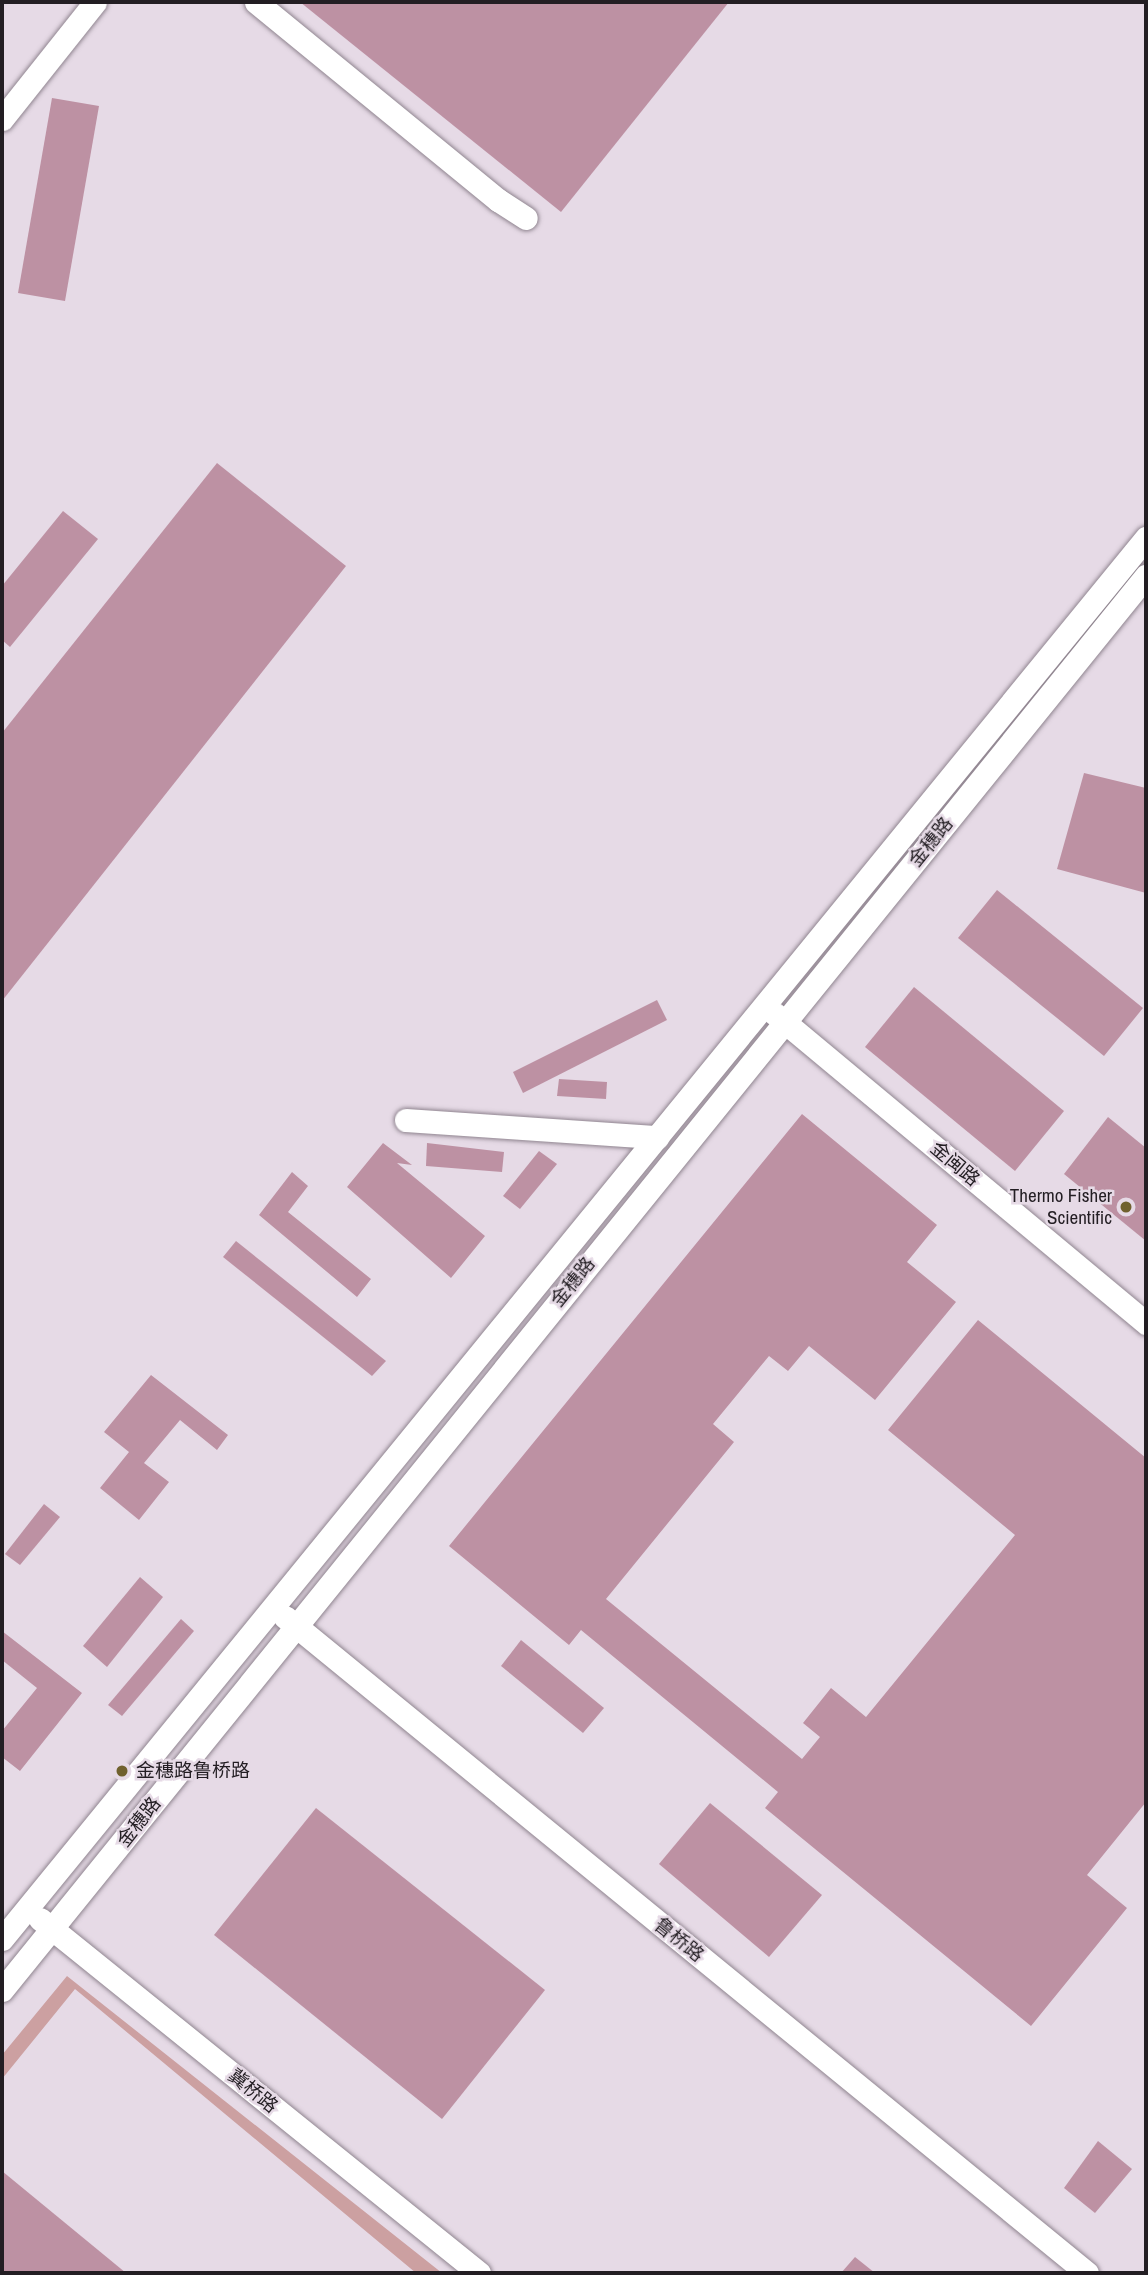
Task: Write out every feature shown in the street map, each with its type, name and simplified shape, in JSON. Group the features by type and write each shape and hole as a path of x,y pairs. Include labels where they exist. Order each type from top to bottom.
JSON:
{"street":[{"path":"2,119 95,2"},
{"path":"256,2 498,200 526,218"},
{"name":"金穗路","path":"2,1939 764,1005 1141,559"},
{"name":"金穗路","path":"2,1990 785,1023 1141,559"},
{"name":"金闽路","path":"764,1005 1146,1323"},
{"path":"406,1120 657,1137"},
{"name":"鲁桥路","path":"272,1606 1087,2273"},
{"name":"冀桥路","path":"27,1908 479,2273"}],"shaded area":[{"path":"67,1976 442,2273 416,2273 75,1989 2,2079 2,2055"}],"building":[{"path":"300,2 729,2 561,212"},
{"path":"52,98 99,106 65,301 18,293"},
{"path":"217,463 346,566 2,1001 2,733"},
{"path":"63,511 98,539 10,647 2,640 2,586"},
{"path":"1084,773 1146,788 1146,893 1057,869"},
{"path":"997,890 1143,1008 1104,1056 958,938"},
{"path":"914,987 1064,1111 1015,1171 865,1047"},
{"path":"657,1000 667,1020 523,1093 513,1072"},
{"path":"559,1079 607,1082 606,1099 557,1096"},
{"path":"802,1114 937,1225 907,1262 956,1302 875,1400 809,1346 788,1371 769,1356 713,1424 734,1442 606,1599 802,1759 820,1737 803,1723 831,1688 866,1717 1015,1535 888,1430 978,1320 1146,1458 1146,1802 1087,1875 1127,1908 1031,2026 765,1808 778,1792 581,1630 569,1645 449,1546"},
{"name":"Thermo Fisher Scientific","path":"1108,1117 1146,1148 1146,1241 1064,1174"},
{"path":"383,1143 412,1165 397,1163 485,1236 451,1278 347,1187"},
{"path":"427,1143 504,1152 502,1172 426,1166"},
{"path":"539,1151 557,1164 520,1209 503,1196"},
{"path":"292,1172 308,1186 288,1212 371,1279 357,1297 259,1215"},
{"path":"236,1241 386,1361 372,1376 223,1257"},
{"path":"151,1375 228,1435 217,1450 180,1420 144,1463 169,1482 139,1520 100,1488 129,1452 104,1432"},
{"path":"44,1504 60,1517 20,1565 5,1554"},
{"path":"140,1577 163,1597 107,1667 83,1646"},
{"path":"181,1619 194,1631 122,1716 108,1705"},
{"path":"2,1631 82,1693 20,1771 2,1757 2,1731 37,1688 2,1660"},
{"path":"521,1640 604,1708 583,1733 501,1666"},
{"path":"710,1803 822,1895 769,1957 659,1864"},
{"path":"316,1808 545,1990 442,2119 214,1935"},
{"path":"1098,2141 1132,2169 1095,2213 1064,2188"},
{"path":"2,2171 126,2273 2,2273"},
{"path":"855,2257 875,2273 841,2273"}],"place":[{"name":"Thermo Fisher Scientific","path":"1126,1207"},
{"name":"金穗路鲁桥路","path":"122,1771"}]}
